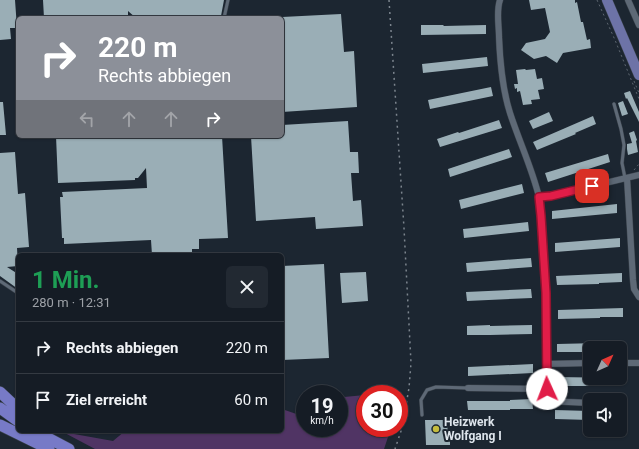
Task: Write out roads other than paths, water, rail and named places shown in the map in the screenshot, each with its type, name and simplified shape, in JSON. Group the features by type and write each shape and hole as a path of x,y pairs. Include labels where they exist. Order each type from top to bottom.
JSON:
{"highway":[{"path":"0,392 16,407"},
{"path":"0,408 16,420"},
{"path":"0,419 16,427"},
{"path":"0,425 16,430"},
{"path":"25,433 35,436 50,445 69,449"},
{"path":"42,433 50,445"}],"main road":[{"path":"607,0 639,75"}],"street":[{"path":"500,0 498,5 498,22 503,82 510,113 539,197 546,293 547,401 583,403"},
{"path":"628,0 639,25"},
{"path":"539,197 551,196 638,176 639,170"},
{"path":"626,178 632,280 634,289 639,297"},
{"path":"546,364 583,363"},
{"path":"627,363 639,363"},
{"path":"468,388 547,389"}],"lane":[{"path":"224,16 228,0"},
{"path":"614,104 624,145 622,163 626,178"},
{"path":"0,281 16,292"},
{"path":"422,415 421,400 427,390 436,387 468,388"}],"railway":[{"path":"389,0 411,363 409,388 402,428 395,449"}],"place":[{"name":"Heizwerk Wolfgang I","path":"436,429"}]}
